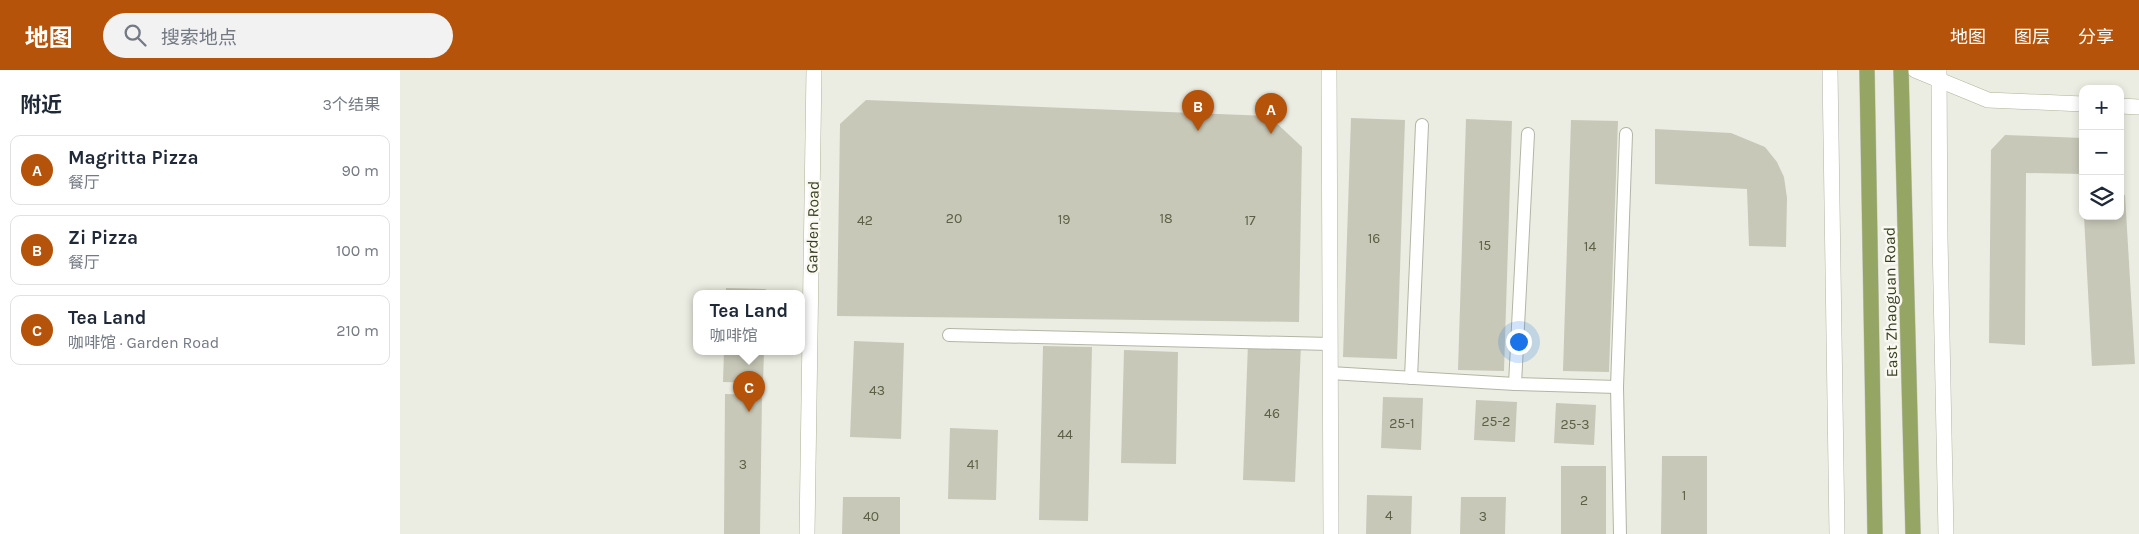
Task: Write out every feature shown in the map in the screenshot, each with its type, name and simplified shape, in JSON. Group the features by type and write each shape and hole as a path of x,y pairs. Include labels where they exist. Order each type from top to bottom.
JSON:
{"main road":[{"name":"East Zhaoguan Road","path":"1866,70 1875,534"},
{"name":"East Zhaoguan Road","path":"1901,70 1913,534"}],"street":[{"name":"Garden Road","path":"807,534 814,70"},
{"path":"1329,70 1331,534"},
{"path":"1830,70 1836,534"},
{"path":"1915,70 1988,100 2079,104"},
{"path":"1940,70 1940,237 1946,534"},
{"path":"2124,106 2139,107"}],"lane":[{"path":"1411,378 1422,124"},
{"path":"1515,384 1528,134"},
{"path":"1620,534 1617,387 1626,134"},
{"path":"949,335 1330,344"},
{"path":"1330,373 1515,384 1617,387"}],"building":[{"path":"866,100 1269,116 1302,147 1299,322 837,316 840,124"},
{"path":"1351,118 1405,120 1397,359 1343,357"},
{"path":"1466,119 1512,121 1504,371 1458,370"},
{"path":"1571,120 1618,121 1609,372 1563,371"},
{"path":"1655,129 1731,133 1765,147 1777,162 1784,177 1787,198 1786,247 1749,246 1747,189 1655,184"},
{"path":"2005,135 2079,138 2079,174 2026,173 2025,345 1989,343 1991,150"},
{"path":"2125,195 2135,364 2092,366 2084,220 2124,220"},
{"path":"726,288 766,289 766,290 726,290"},
{"path":"854,341 904,343 901,439 850,437"},
{"path":"1248,343 1301,345 1295,482 1243,480"},
{"path":"1043,346 1092,347 1088,521 1039,520"},
{"path":"1124,350 1178,352 1176,464 1121,463"},
{"path":"724,355 764,355 763,383 723,382"},
{"path":"725,394 762,395 760,534 724,534"},
{"path":"1383,397 1423,398 1421,450 1381,448"},
{"path":"1476,400 1517,402 1515,442 1474,440"},
{"path":"1556,403 1596,405 1594,445 1554,443"},
{"path":"950,428 998,430 996,500 948,499"},
{"path":"1662,456 1707,456 1707,534 1661,534"},
{"path":"1561,466 1606,466 1606,534 1561,534"},
{"path":"1367,495 1412,496 1411,534 1366,534"},
{"path":"843,497 900,497 900,534 842,534"},
{"path":"1461,497 1506,497 1505,534 1460,534"}],"place":[{"name":"Zi Pizza","path":"1198,131"},
{"name":"Magritta Pizza","path":"1271,134"},
{"name":"Tea Land","path":"749,412"}]}
